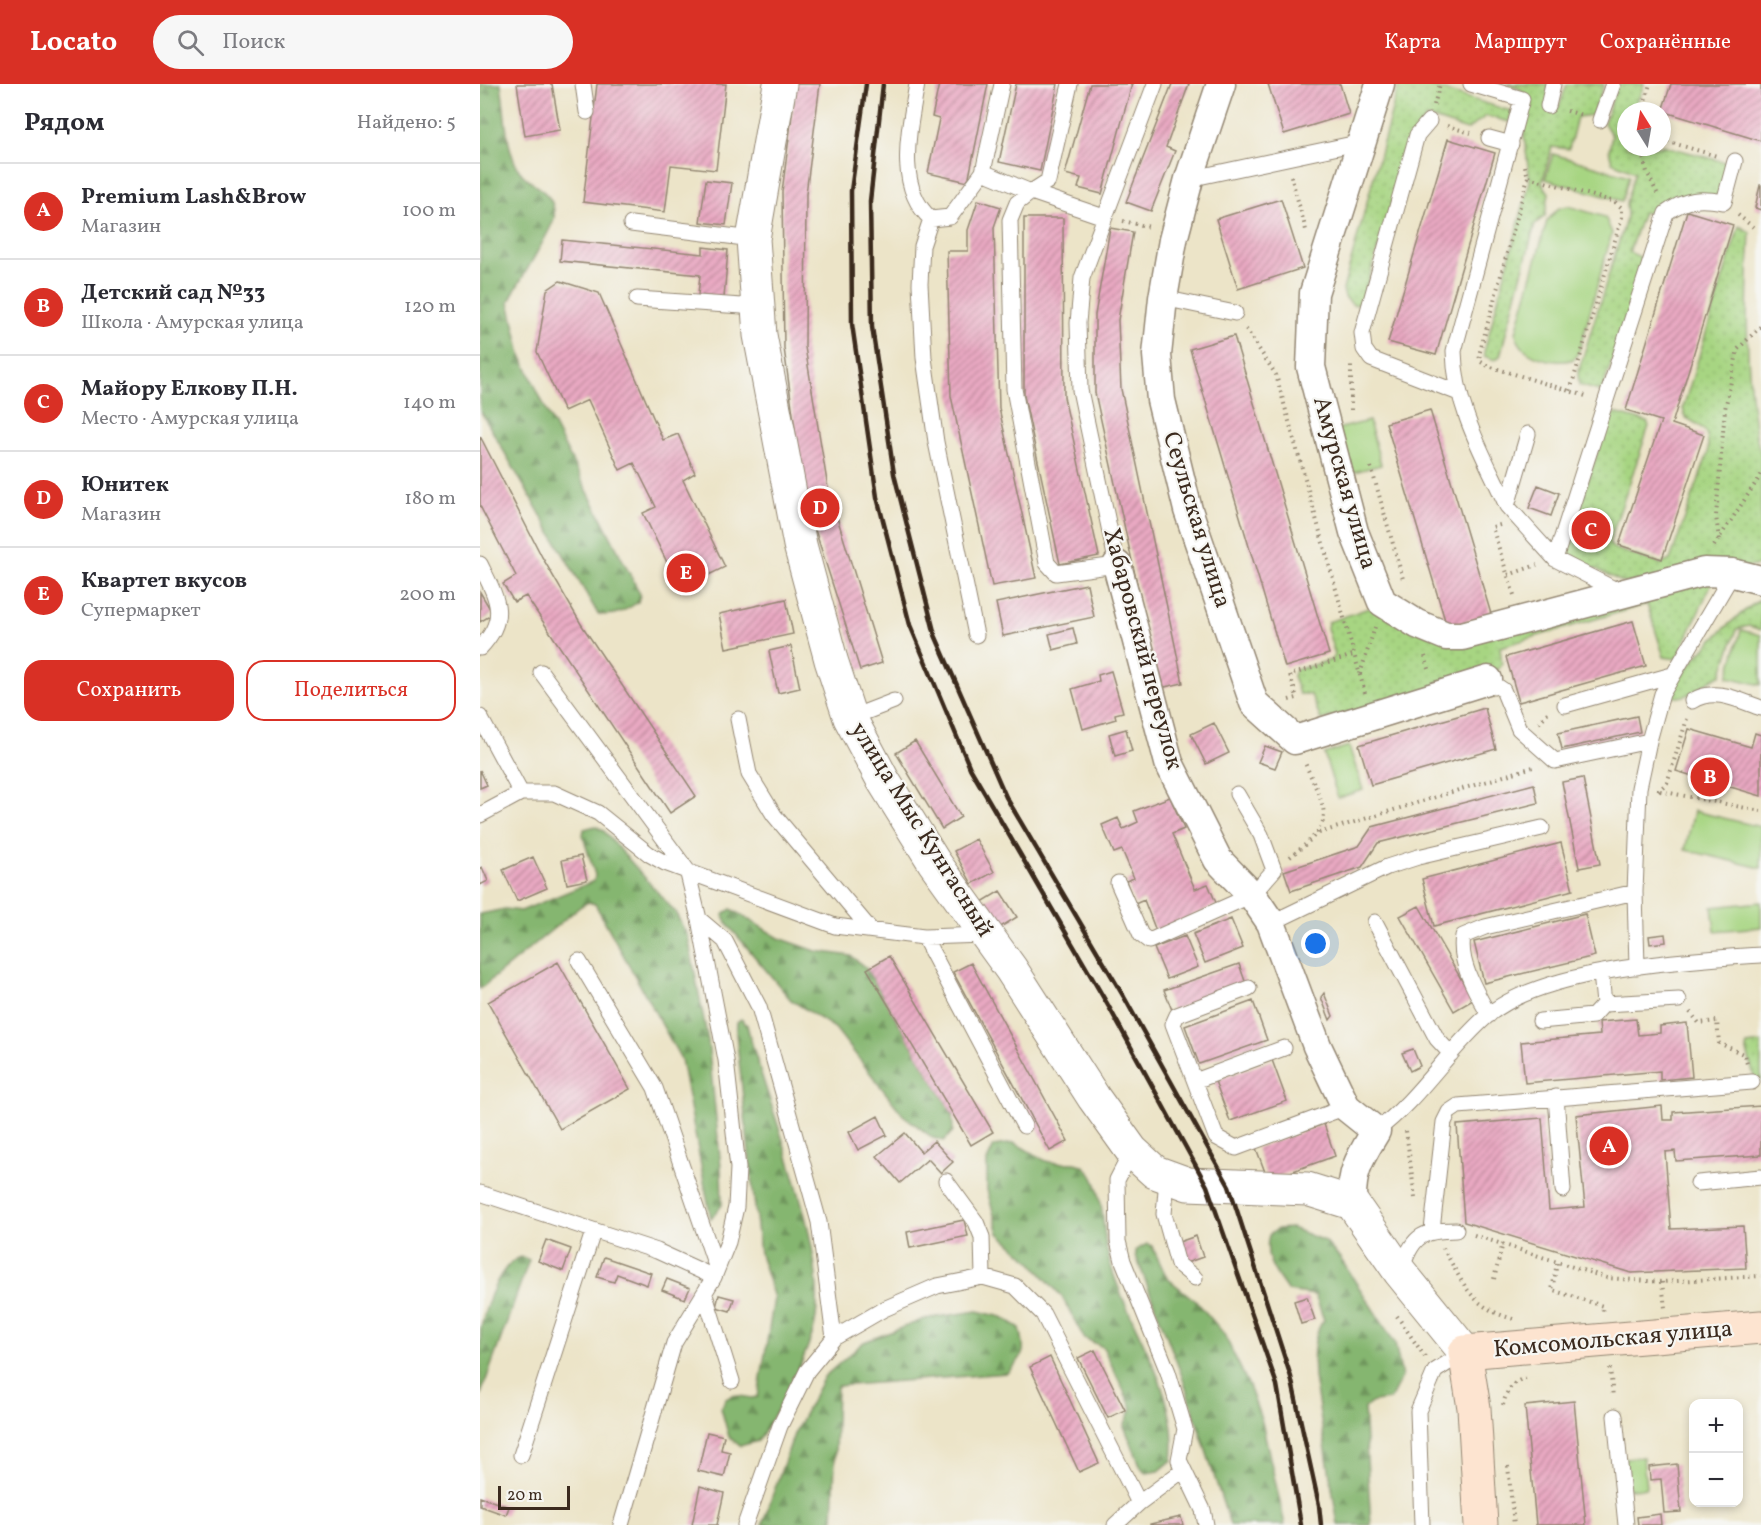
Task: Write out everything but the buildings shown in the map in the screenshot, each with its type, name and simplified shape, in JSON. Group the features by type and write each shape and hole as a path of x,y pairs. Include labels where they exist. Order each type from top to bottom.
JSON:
{"main road":[{"name":"Комсомольская улица","path":"1465,1352 1761,1327"},
{"path":"1465,1352 1474,1408 1481,1525"}],"street":[{"name":"улица Мыс Кунгасный","path":"780,84 753,238 757,307 786,485 831,660 850,718 883,780 984,935 1011,969 1099,1105 1132,1151 1155,1172 1167,1178"},
{"name":"Сеульская улица","path":"1221,84 1189,179 1173,240 1162,298 1157,356 1161,400 1188,510 1254,703 1295,741"},
{"name":"Амурская улица","path":"1380,84 1314,293 1311,368 1354,532 1382,602 1417,624 1446,636 1461,636 1620,592 1704,572 1733,573 1761,580"},
{"name":"Хабаровский переулок","path":"1117,565 1169,763 1218,860 1252,895 1271,922 1317,1046 1346,1107 1376,1131"},
{"path":"1295,741 1488,681"},
{"path":"1376,1131 1355,1164 1351,1186 1352,1203 1400,1272 1465,1352"},
{"path":"1167,1178 1208,1186 1307,1189 1352,1203"}],"lane":[{"path":"583,84 586,112"},
{"path":"917,84 907,145 910,187 919,208 931,219 950,217 983,172 1002,84"},
{"path":"1070,84 1048,181 1017,203 1010,220 1014,389 1047,563 1056,573 1117,565"},
{"name":"Хабаровский переулок","path":"1117,565 1080,390 1078,324 1082,278 1155,84"},
{"path":"1472,84 1522,99 1454,351 1454,371 1459,393 1471,430 1507,506 1555,559 1620,592"},
{"path":"1548,106 1554,84"},
{"path":"1600,120 1613,84"},
{"path":"1429,121 1417,135 1362,333 1364,350 1371,359 1459,393"},
{"path":"1490,138 1511,144"},
{"path":"1189,179 1287,160 1362,142"},
{"path":"1555,559 1666,213 1679,203 1695,198 1724,202 1735,161"},
{"path":"983,172 1031,192 1104,217"},
{"path":"931,219 922,246 920,284 924,358 936,442 976,635"},
{"path":"631,224 753,238"},
{"path":"1162,298 1235,313"},
{"path":"637,299 757,307"},
{"path":"1507,506 1528,434"},
{"path":"480,564 499,605 500,614 480,648"},
{"path":"1636,967 1635,892 1639,788 1649,741 1662,694 1733,573"},
{"path":"541,672 687,870 699,919 726,1060 738,1168 736,1207 728,1242 705,1295 674,1343 621,1525"},
{"path":"1565,705 1672,675"},
{"path":"1488,681 1503,690 1519,729 1555,761 1649,741"},
{"path":"1692,701 1702,695 1719,694 1761,708"},
{"path":"850,718 894,701"},
{"path":"480,717 521,793"},
{"path":"738,719 749,774 774,815 870,929"},
{"path":"480,815 521,793 554,793 598,813 649,854 665,863 835,926 924,937 984,935"},
{"path":"1118,883 1141,935 1149,941 1252,895 1274,870 1261,835 1237,794"},
{"path":"1271,922 1387,867 1418,857 1542,828"},
{"path":"1488,1015 1475,992 1461,949 1463,936 1485,927 1635,892"},
{"path":"699,919 725,941 759,1007 819,1222 834,1338"},
{"path":"1375,922 1437,1039 1451,1054"},
{"path":"924,937 1024,1126"},
{"path":"1376,1131 1403,1107 1488,1015 1532,991 1563,981 1636,967 1761,955"},
{"path":"579,961 655,1088 716,1273"},
{"path":"1601,973 1604,1004"},
{"path":"1249,988 1178,1015 1173,1024 1216,1137 1236,1148 1346,1107"},
{"path":"1540,1021 1593,1016 1604,1004 1678,1000"},
{"path":"1195,1081 1284,1048"},
{"path":"1400,1272 1413,1240 1433,1224 1444,1122 1449,1112 1458,1106 1752,1082"},
{"path":"1556,1097 1563,1190"},
{"path":"1115,1525 1139,1503 1182,1471 1179,1461 1185,1429 1168,1372 1131,1284 1118,1242 1117,1180 1132,1151"},
{"path":"1167,1178 1164,1214 1178,1264 1195,1278"},
{"path":"1698,1184 1761,1178"},
{"path":"946,1181 979,1229 982,1237 983,1277"},
{"path":"480,1193 593,1232 657,1251 716,1273"},
{"path":"1433,1224 1456,1230"},
{"path":"521,1455 593,1232"},
{"path":"746,1525 780,1426 807,1371 834,1338 884,1309 937,1286 983,1277 1016,1286 1043,1314 1139,1503"},
{"path":"705,1295 732,1381"},
{"path":"1422,1525 1418,1411 1435,1371 1465,1352"},
{"path":"1615,1416 1626,1525"},
{"path":"1179,1461 1203,1510 1206,1525"}],"path":[{"path":"1645,102 1650,84"},
{"path":"1548,106 1600,120"},
{"path":"1516,124 1528,177 1479,355 1481,362 1607,402"},
{"path":"1671,143 1709,154"},
{"path":"1643,156 1647,172 1666,213"},
{"path":"1287,160 1308,235"},
{"path":"1528,177 1616,202 1622,208 1622,217 1570,391"},
{"path":"1235,313 1276,375 1359,675 1368,657 1382,602"},
{"path":"1719,539 1716,516 1725,408 1738,349 1761,326"},
{"path":"1351,415 1352,362"},
{"path":"1371,467 1417,624"},
{"path":"1704,572 1710,552 1761,475"},
{"path":"1515,600 1492,527 1518,519"},
{"path":"1508,575 1555,559"},
{"path":"1297,698 1290,675 1353,655"},
{"path":"1660,791 1666,783 1692,701"},
{"path":"1535,745 1540,719 1548,711 1565,705"},
{"path":"1295,741 1322,803 1324,821 1319,833"},
{"path":"1274,870 1319,833 1555,761"},
{"path":"1639,788 1761,811"},
{"path":"1699,1023 1717,1021 1719,1043 1745,1055 1752,1082"},
{"path":"1403,1107 1414,1197 1433,1224 1474,1300 1491,1312 1512,1319 1523,1318"},
{"path":"1456,1230 1503,1243 1607,1278 1662,1282 1761,1276"},
{"path":"1494,1279 1503,1243"},
{"path":"1557,1263 1552,1290 1603,1306 1602,1313"},
{"path":"1662,1282 1665,1309"},
{"path":"1655,1310 1677,1308"},
{"path":"1590,1313 1612,1312"},
{"path":"1394,1313 1435,1371"},
{"path":"1599,1370 1622,1367"},
{"path":"1610,1368 1615,1416"},
{"path":"1503,1406 1506,1393 1512,1384 1531,1376"},
{"path":"1507,1454 1514,1525"}],"green space":[{"path":"480,84 501,84 507,136 512,156 520,172 546,194 554,208 552,224 509,302 521,355 547,412 640,594 638,602 614,614 598,614 480,410"},
{"path":"1399,84 1423,84 1511,111 1512,114 1510,122 1486,116 1467,130 1427,117 1413,135 1361,304 1353,305 1345,297 1343,290"},
{"path":"1506,84 1548,84 1551,112 1559,107 1567,84 1604,84 1593,115 1577,117 1569,149 1552,147 1542,183 1549,193 1545,216 1535,224 1500,356 1495,360 1484,356 1484,352 1530,181 1522,121 1526,95 1520,89"},
{"path":"1618,84 1644,84 1637,102 1617,102 1617,156 1671,156 1671,147 1728,163 1721,194 1659,215 1643,212 1629,252 1646,260 1602,390 1599,391 1579,385 1578,373 1627,216 1626,203 1635,172 1612,162 1609,150 1612,136 1604,123"},
{"path":"1553,154 1629,176 1622,201 1545,179"},
{"path":"1568,206 1605,217 1612,233 1579,351 1574,359 1547,360 1530,353 1523,347 1516,332 1547,221 1559,208"},
{"path":"1739,226 1750,232 1748,340 1753,417 1761,454 1761,565 1624,583 1565,552 1609,416 1615,413 1647,422 1649,426 1609,543 1613,548 1661,564 1670,560 1708,453 1708,439 1704,430 1685,417 1683,408"},
{"path":"1369,421 1381,465 1350,473 1337,429"},
{"path":"1714,578 1677,659 1664,657 1647,604 1500,647 1502,665 1495,673 1321,720 1312,697 1310,694 1299,694 1293,676 1295,670 1331,660 1335,655 1327,628 1328,622 1369,608 1427,635"},
{"path":"1761,599 1761,630 1749,626 1737,629 1721,675 1685,696 1671,696 1671,691 1679,679 1700,653 1736,618"},
{"path":"1741,630 1761,635 1761,685 1728,677"},
{"path":"1349,746 1363,790 1338,798 1324,754"},
{"path":"1694,811 1761,827 1761,868 1685,850"},
{"path":"595,826 603,830 675,912 688,937 708,1041 721,1167 722,1205 711,1219 681,1059 595,904 588,902 581,906 480,989 480,914 505,909 521,911 594,881 595,875 583,836 584,829"},
{"path":"1761,902 1761,927 1715,931 1712,907"},
{"path":"731,909 779,938 816,951 851,956 867,969 952,1113 953,1131 944,1141 933,1138 903,1115 835,1028 791,1000 729,926 723,915"},
{"path":"741,1019 747,1025 796,1181 815,1266 817,1304 812,1335 807,1349 781,1403 758,1441 740,1446 729,1437 721,1408 726,1399 733,1395 758,1397 774,1298 760,1254 736,1033 737,1022"},
{"path":"1761,1043 1761,1080 1755,1079 1746,1048 1747,1045"},
{"path":"1014,1143 1046,1161 1082,1165 1092,1175 1099,1195 1107,1251 1114,1277 1168,1406 1172,1433 1172,1460 1159,1471 1146,1473 1141,1467 1124,1426 1132,1408 1103,1347 1084,1338 1062,1297 1031,1262 999,1233 987,1190 987,1161 994,1146"},
{"path":"1292,1228 1324,1241 1340,1258 1395,1343 1402,1377 1390,1400 1373,1402 1364,1408 1371,1525 1338,1525 1314,1377 1315,1339 1324,1320 1315,1295 1288,1291 1269,1258 1269,1235 1278,1229"},
{"path":"1147,1244 1152,1246 1167,1278 1197,1302 1224,1334 1249,1386 1262,1422 1285,1525 1230,1525 1182,1376 1136,1256 1136,1250"},
{"path":"522,1257 529,1260 480,1397 481,1327 486,1308 500,1276 507,1267"},
{"path":"977,1311 1002,1317 1020,1328 1023,1343 1021,1357 1007,1373 837,1386 833,1525 762,1525 794,1434 824,1377 864,1342 925,1319"},
{"path":"1643,1457 1646,1488 1628,1489 1625,1458"}],"railway":[{"path":"866,84 851,191 852,324 877,497 910,625 970,768 1109,1007 1207,1186 1277,1385 1301,1525"},
{"path":"883,84 870,201 872,327 894,474 935,635 1006,797 1124,997 1229,1186 1291,1377 1319,1505 1321,1525"}],"place":[{"name":"Юнитек","path":"820,508"},
{"name":"Майору Елкову П.Н.","path":"1591,530"},
{"name":"Квартет вкусов","path":"686,573"},
{"name":"Детский сад №33","path":"1710,777"},
{"name":"Premium Lash&Brow","path":"1609,1146"}]}
